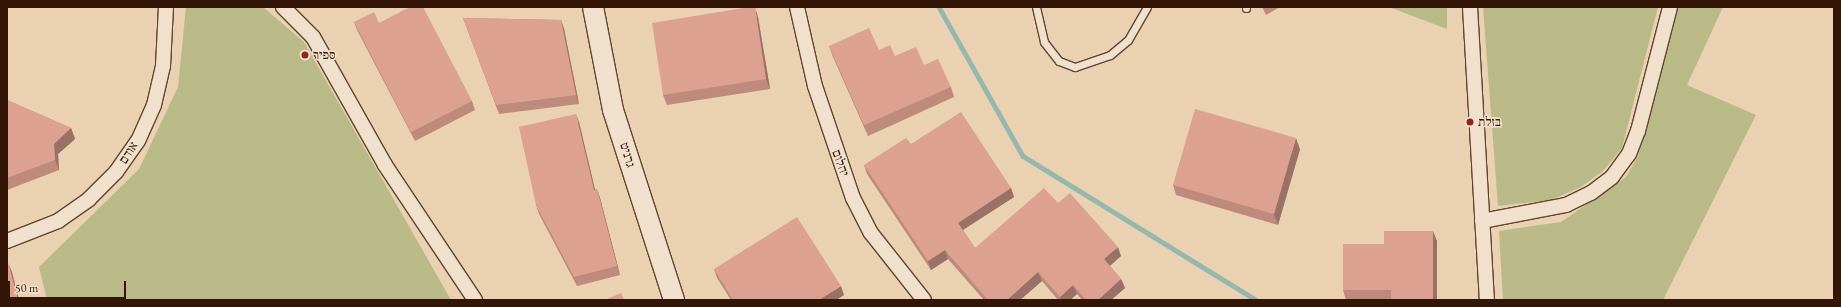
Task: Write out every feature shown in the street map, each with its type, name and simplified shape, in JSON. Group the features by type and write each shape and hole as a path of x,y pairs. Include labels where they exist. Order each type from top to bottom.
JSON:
{"street":[{"name":"אודם","path":"7,241 58,221 89,199 129,154 154,105 163,66 166,7"},
{"path":"283,7 313,37 385,166 474,300"},
{"name":"גרניט","path":"593,7 613,110 674,300"},
{"name":"יהלום","path":"797,7 815,86 853,198 871,233 924,300"},
{"path":"1470,7 1487,300"},
{"path":"1482,221 1566,205 1591,193 1612,177 1629,154 1638,131 1670,7"}],"lane":[{"path":"1036,7 1044,42 1059,61 1075,67 1089,65 1116,50 1139,25 1147,7"}],"green space":[{"path":"186,7 263,7 304,42 451,300 47,300 39,267 139,169 178,87"},
{"path":"1389,7 1447,7 1447,29"},
{"path":"1483,7 1658,7 1622,148 1603,171 1581,187 1551,200 1498,206"},
{"path":"1677,7 1723,7 1687,85 1756,115 1663,300 1503,300 1499,231 1561,222 1626,177 1638,156"}],"building":[{"path":"410,7 423,7 472,101 411,132 354,22 374,12 379,23"},
{"path":"755,7 766,79 663,95 652,23"},
{"path":"463,18 561,20 576,95 496,105"},
{"path":"869,28 879,50 890,45 895,56 916,47 924,65 938,59 951,87 864,125 829,46"},
{"path":"7,100 71,128 54,144 55,160 7,178"},
{"path":"1195,109 1296,138 1274,214 1173,185"},
{"path":"961,112 1011,188 958,223 975,248 1044,188 1058,203 1070,193 1118,247 1104,259 1121,279 1098,300 1086,300 1073,285 1060,297 1038,272 1007,300 988,300 945,250 928,261 864,165 906,138 911,144"},
{"path":"576,114 594,190 597,189 617,266 574,277 536,205 519,127"},
{"path":"797,217 841,286 819,300 733,300 714,269"},
{"path":"1384,231 1433,231 1433,300 1391,300 1391,290 1343,290 1343,244 1384,244"},
{"path":"8,263 18,300 7,300"},
{"path":"621,293 624,300 605,300"}],"waterway":[{"path":"939,7 1023,156 1256,300"}],"place":[{"name":"ספיר","path":"305,55"},
{"name":"בזלת","path":"1470,122"}]}
